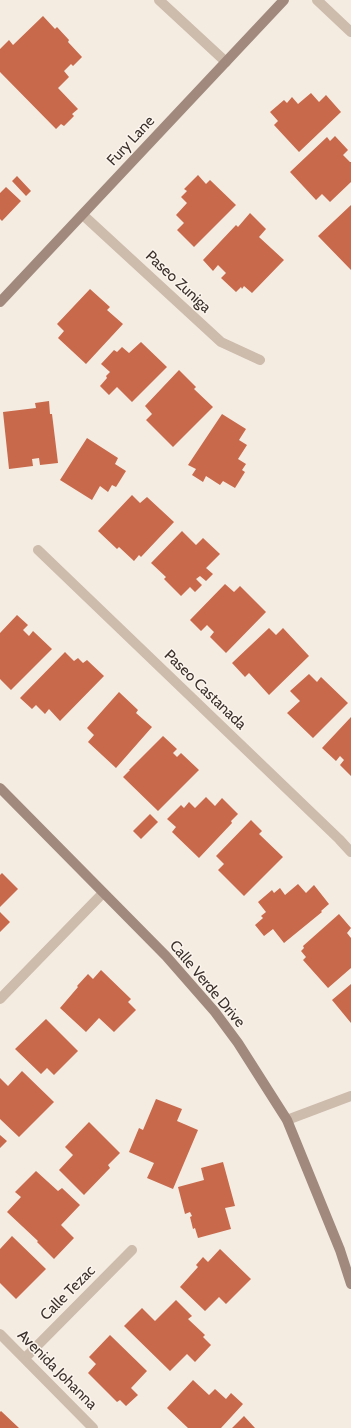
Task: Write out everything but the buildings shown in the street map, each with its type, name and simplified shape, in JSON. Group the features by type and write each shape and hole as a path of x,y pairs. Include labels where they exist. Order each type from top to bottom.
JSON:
{"main road":[{"name":"Fury Lane","path":"0,302 284,0"},
{"name":"Calle Verde Drive","path":"0,788 166,956 215,1012 238,1044 287,1120 340,1250 351,1284"}],"street":[{"path":"159,0 226,62"},
{"path":"317,0 351,32"},
{"name":"Paseo Zuniga","path":"83,215 221,342 260,360"},
{"name":"Paseo Castanada","path":"38,550 351,852"},
{"path":"0,999 103,893"},
{"path":"287,1120 351,1096"},
{"name":"Calle Tezac","path":"25,1358 132,1250"},
{"name":"Avenida Johanna","path":"0,1334 93,1428"}]}
